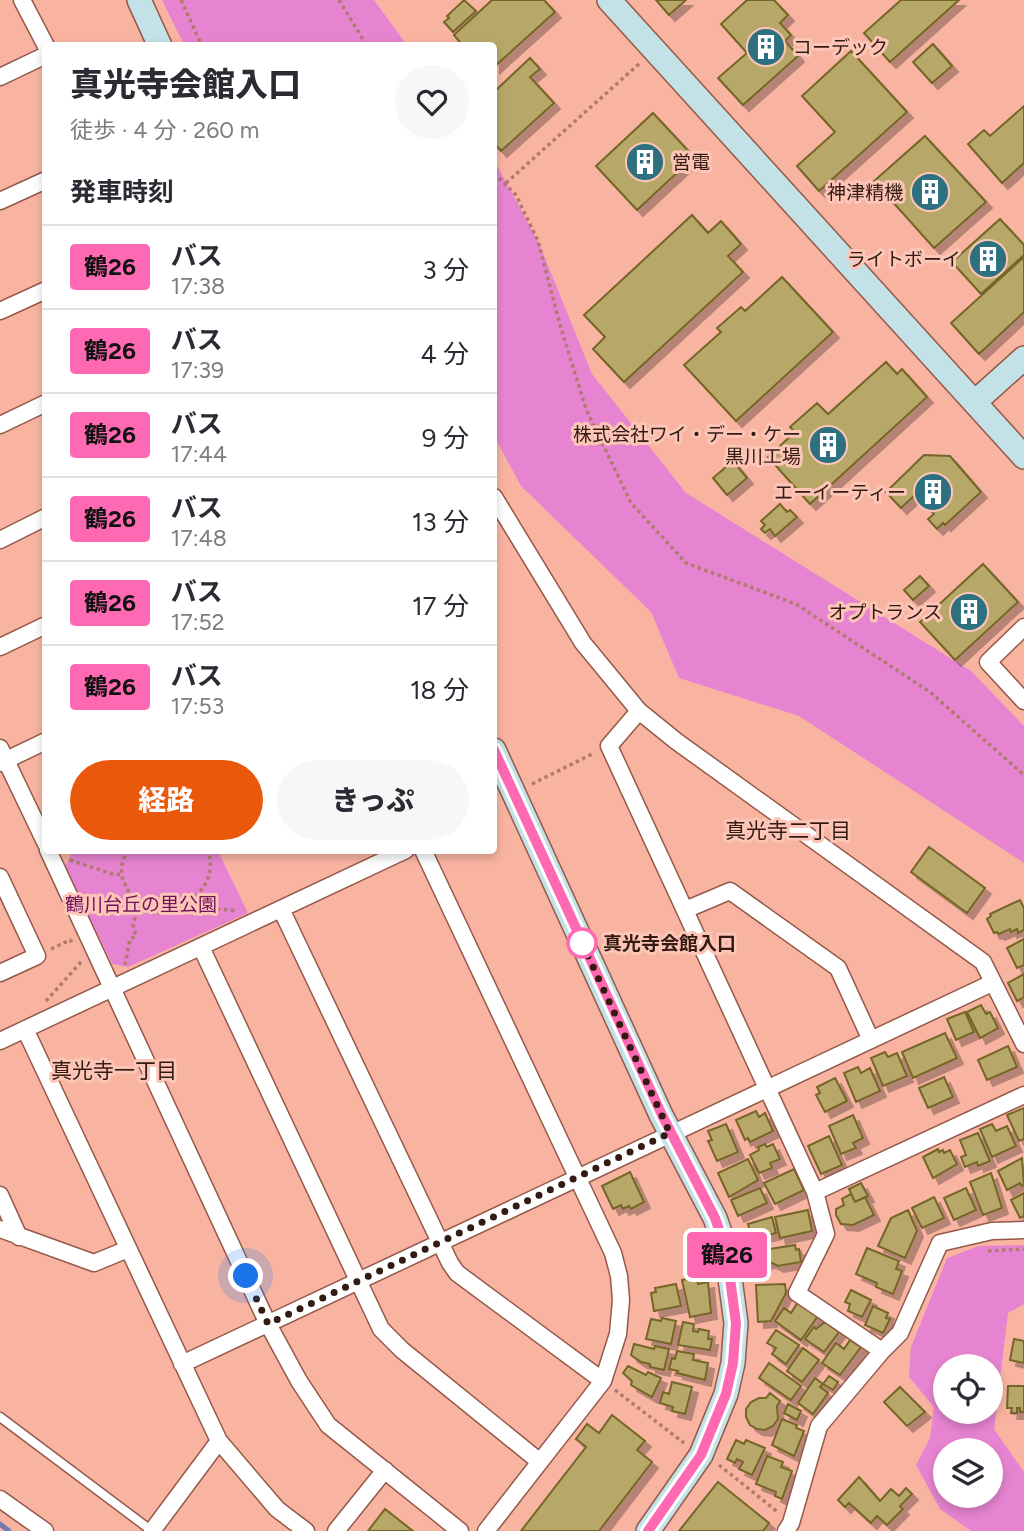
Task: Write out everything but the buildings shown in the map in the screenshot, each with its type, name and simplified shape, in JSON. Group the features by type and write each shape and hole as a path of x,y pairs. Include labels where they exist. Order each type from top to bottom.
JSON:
{"street":[{"path":"22,0 44,42"},
{"path":"139,0 158,42"},
{"path":"609,0 1024,457"},
{"path":"0,77 42,57"},
{"path":"0,201 42,182"},
{"path":"0,311 42,292"},
{"path":"975,402 1024,358"},
{"path":"0,425 42,405"},
{"path":"497,502 583,643 639,711 676,741 983,962 1024,1044"},
{"path":"0,540 42,519"},
{"path":"497,530 509,524"},
{"path":"0,647 42,627"},
{"path":"1024,628 988,662 1024,701"},
{"path":"639,711 608,746 815,1192 826,1234 797,1293 882,1351"},
{"path":"42,742 2,757 42,830"},
{"path":"497,756 670,1133 715,1218 726,1249 736,1323 733,1363 726,1394 715,1425 693,1469 648,1531"},
{"path":"55,854 112,989 268,1324 299,1381 328,1425 460,1531"},
{"path":"0,1041 398,854"},
{"path":"425,854 613,1253 619,1276 621,1300 618,1334 609,1385 540,1462 486,1531"},
{"path":"0,877 37,956 0,973"},
{"path":"685,910 730,891 838,968 871,1040"},
{"path":"281,909 457,1273 609,1385"},
{"path":"201,947 380,1329 540,1462"},
{"path":"182,1364 992,982"},
{"path":"25,1029 219,1441 277,1509 306,1531"},
{"path":"815,1192 1024,1095"},
{"path":"0,1195 19,1237"},
{"path":"0,1229 94,1263 128,1249"},
{"path":"789,1525 819,1426 900,1333 940,1243 992,1231 1024,1230"},
{"path":"152,1531 219,1441"},
{"path":"336,1531 385,1470"},
{"path":"0,1499 45,1531"}],"lane":[{"path":"0,1417 152,1531"}],"path":[{"path":"181,0 200,42"},
{"path":"339,0 365,42"},
{"path":"506,183 654,50"},
{"path":"497,176 516,195 538,241 586,409 631,503 687,564 796,604 930,692 1024,775"},
{"path":"514,793 608,746"},
{"path":"59,854 115,875 121,874"},
{"path":"127,854 121,865 121,874 138,907 148,912 164,913 183,907 195,899 209,880 208,854"},
{"path":"195,899 212,913 219,909 237,909 246,926"},
{"path":"116,970 125,965 130,939 136,936 133,925 138,907"},
{"path":"37,956 70,940 76,951"},
{"path":"54,990 81,962 97,996"},
{"path":"609,1385 688,1446"},
{"path":"717,1464 789,1525"}],"green space":[{"path":"162,0 374,0 405,42 183,42"},
{"path":"497,166 538,241 592,374 686,493 971,671 1024,726 1024,863 799,716 679,678 651,612 521,486 497,442"},
{"name":"鶴川台丘の里公園","path":"71,854 219,854 248,913 128,967 112,964 65,866"},
{"path":"1024,1245 1024,1304 1008,1313 1003,1354 933,1354 933,1406 909,1377 911,1347 947,1258 979,1246"},
{"path":"933,1415 933,1424 995,1424 994,1429 1000,1438 933,1438 933,1496 916,1465 930,1438"},
{"path":"1003,1442 1024,1472 1024,1531 971,1531 940,1509 1003,1508"}],"waterway":[{"path":"0,1524 9,1531"}],"bus line":[{"name":"鶴26","path":"497,757 662,1115 715,1218 726,1249 736,1323 733,1363 726,1394 701,1455 648,1531"}],"place":[{"name":"コーデック","path":"766,47"},
{"name":"営電","path":"645,162"},
{"name":"神津精機","path":"930,192"},
{"name":"ライトボーイ","path":"988,259"},
{"name":"株式会社ワイ・デー・ケー 黒川工場","path":"828,445"},
{"name":"エーイーティー","path":"933,492"},
{"name":"オプトランス","path":"969,612"},
{"name":"真光寺会館入口","path":"582,943"}],"district":[{"name":"真光寺二丁目","path":"788,831"},
{"name":"真光寺一丁目","path":"114,1071"}],"route":[{"path":"246,1276 268,1324 670,1133 582,943"}]}
